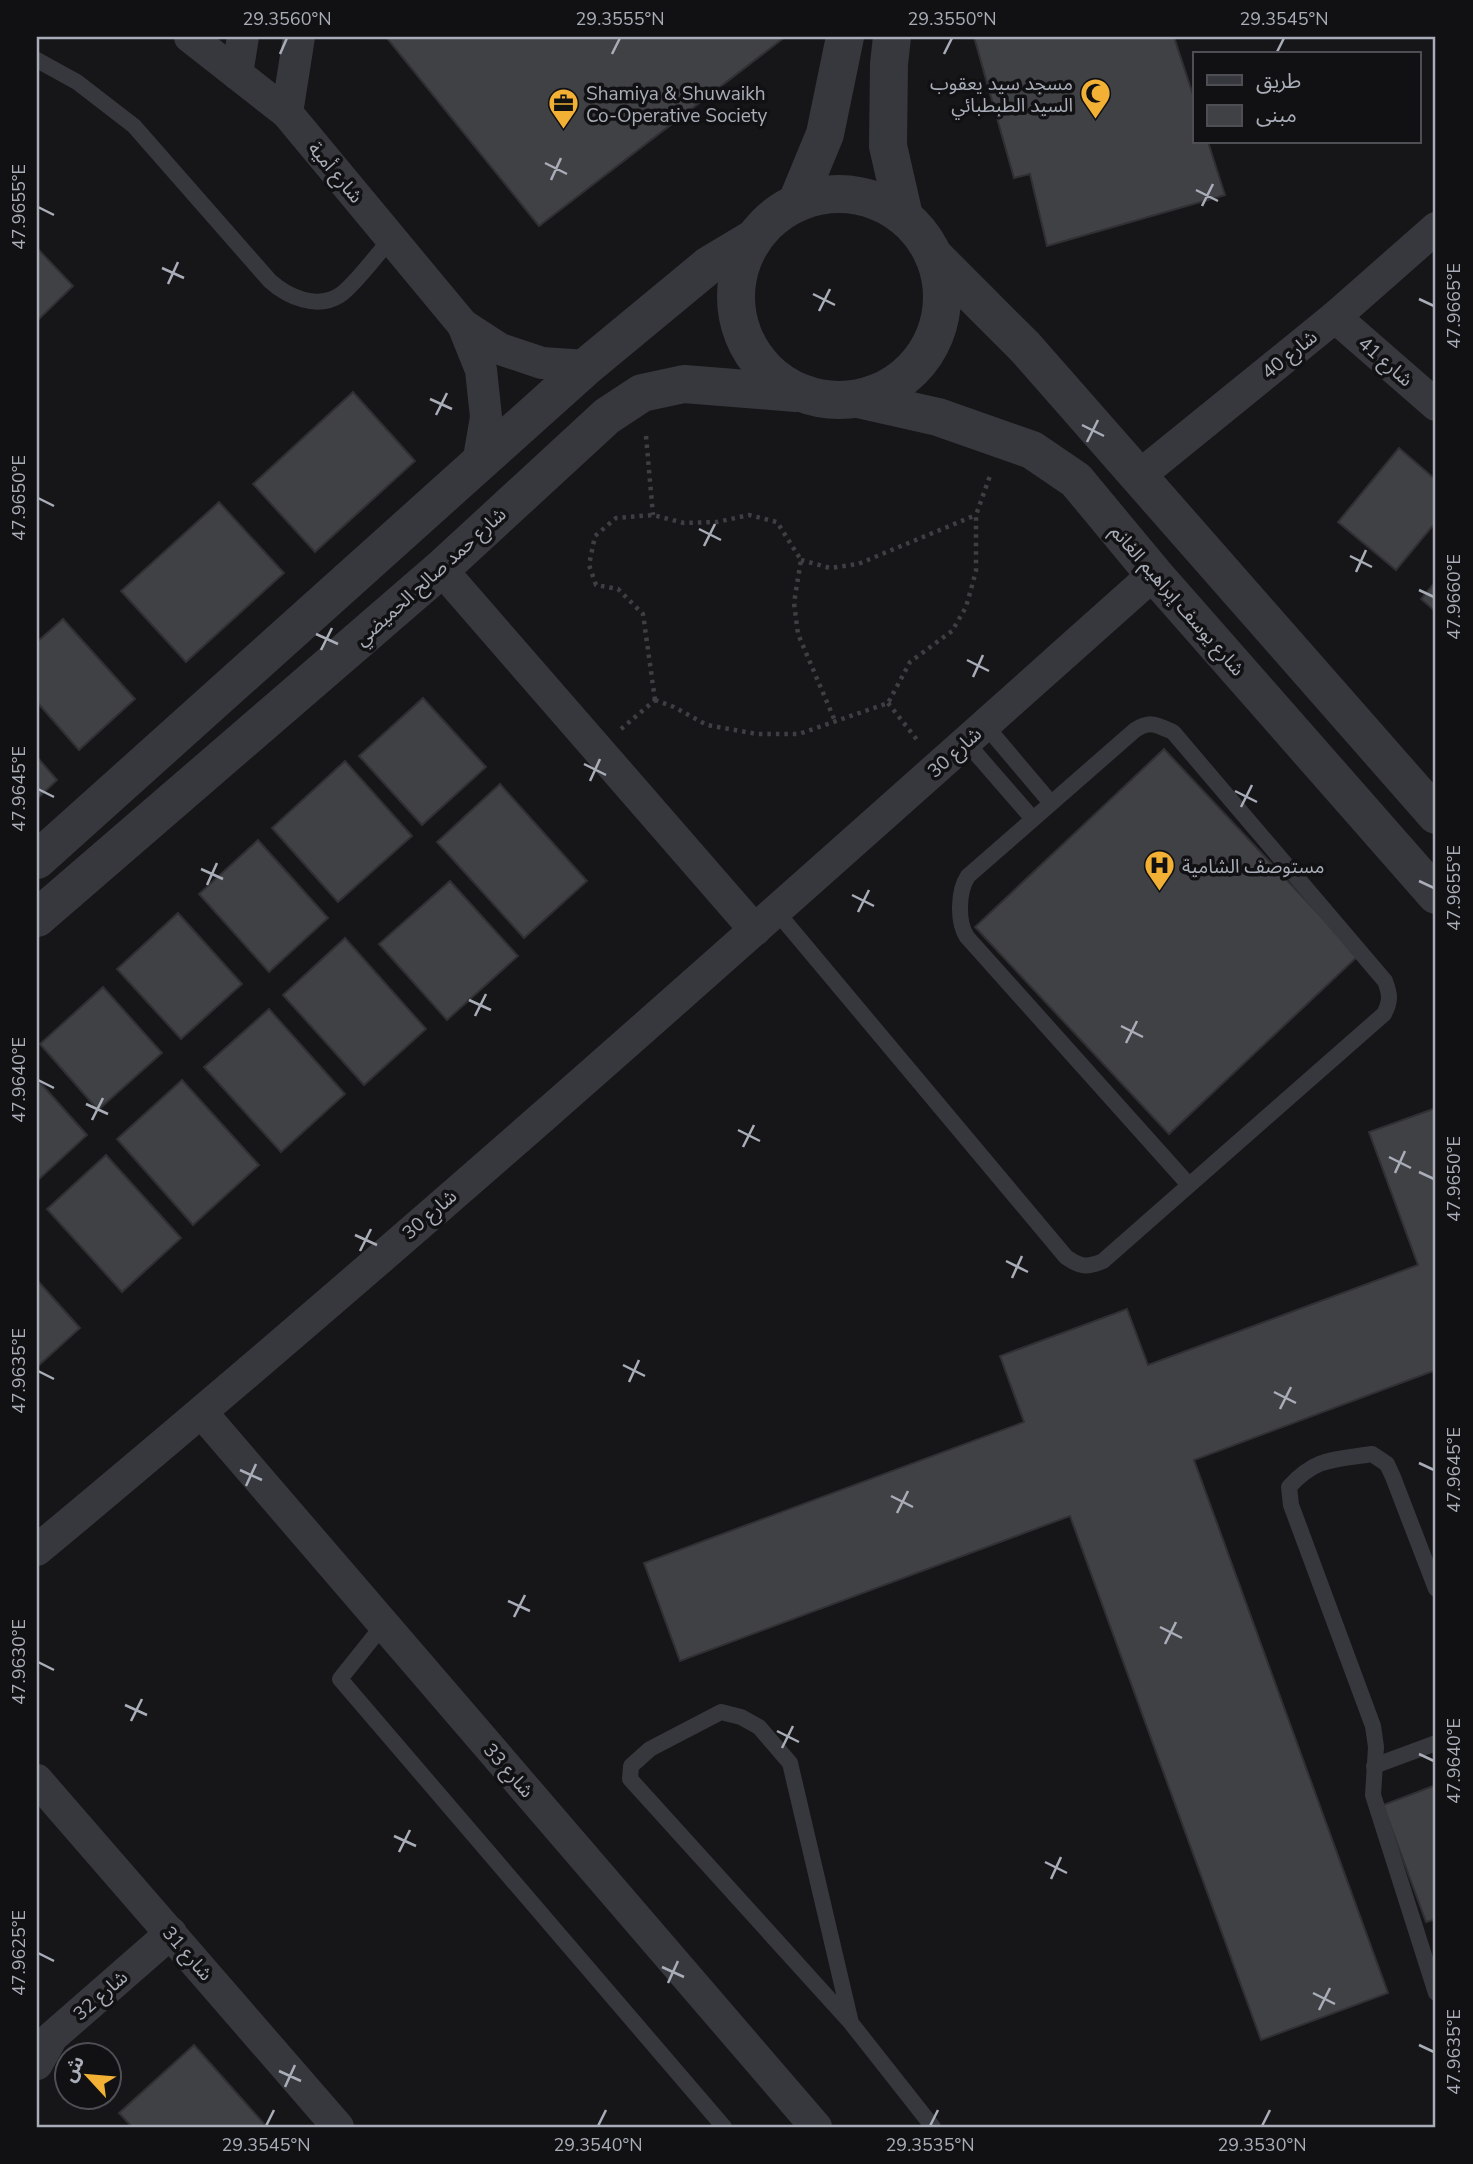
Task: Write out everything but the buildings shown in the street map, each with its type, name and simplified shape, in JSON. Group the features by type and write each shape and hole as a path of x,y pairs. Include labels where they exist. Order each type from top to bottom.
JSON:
{"street":[{"name":"شارع أمية","path":"190,37 287,113 463,325 500,349 542,363 587,366"},
{"path":"237,74 243,37"},
{"path":"287,113 299,37"},
{"path":"797,202 825,134 845,37"},
{"path":"892,37 888,146 904,216"},
{"path":"37,860 587,366 709,265 754,238 774,217 797,202 825,194 853,194 880,202 904,216 921,233 933,254 942,285 941,316 931,345 912,370 887,389 858,399 827,401 796,393 771,376 751,353 739,325 735,295 740,265 754,238"},
{"name":"شارع 40","path":"1139,476 1335,317 1436,228"},
{"path":"933,254 1025,346 1436,816"},
{"name":"شارع 41","path":"1335,317 1436,405"},
{"name":"شارع أمية","path":"463,325 481,370 486,417 478,464"},
{"name":"شارع حمد صالح الحميضي","path":"37,918 441,569 607,416 642,393 684,384 796,393"},
{"name":"شارع يوسف إبراهيم الغانم","path":"858,399 938,417 1032,450 1076,480 1154,574 1436,895"},
{"path":"441,569 597,749 765,921"},
{"name":"شارع 30","path":"37,1550 202,1413 765,921 1154,574"},
{"name":"شارع 33","path":"202,1413 816,2127"},
{"name":"شارع 31","path":"37,1780 338,2127"},
{"name":"شارع 32","path":"37,2064 52,2037 171,1933"}],"lane":[{"path":"37,60 77,82 134,126 270,281 291,296 316,301 340,295 391,239"},
{"path":"765,921 1066,1257 1077,1265 1089,1267 1103,1261 1384,1014 1390,1003 1385,981 1173,732 1156,724 1145,724 968,876 962,885 963,932 1189,1185"},
{"path":"975,734 1051,803"},
{"path":"975,734 1033,819"},
{"path":"1436,1589 1393,1477 1387,1465 1372,1454 1318,1462 1303,1471 1289,1487 1291,1505 1373,1726 1376,1747 1373,1795 1436,1993"},
{"path":"384,1624 340,1679 724,2127"},
{"path":"850,2024 790,1763 759,1727 741,1717 721,1712 650,1749 631,1766 630,1779 850,2024 933,2127"},
{"path":"1374,1766 1436,1743"}],"path":[{"path":"655,700 643,614 618,589 596,585 589,565 595,536 616,518 653,515 695,523 717,522 749,515 777,522 801,560 794,603 798,634 835,721"},
{"path":"655,700 707,726 757,734 799,734 888,703 910,662 952,631 966,607 975,571 975,515 858,564 830,568 801,560"},
{"path":"597,749 655,700"},
{"path":"888,703 938,766"}],"place":[{"name":"مسجد سيد يعقوب السيد الطبطبائي","path":"1096,121"},
{"name":"Shamiya & Shuwaikh Co-Operative Society","path":"563,131"},
{"name":"مستوصف الشامية","path":"1159,893"}]}
